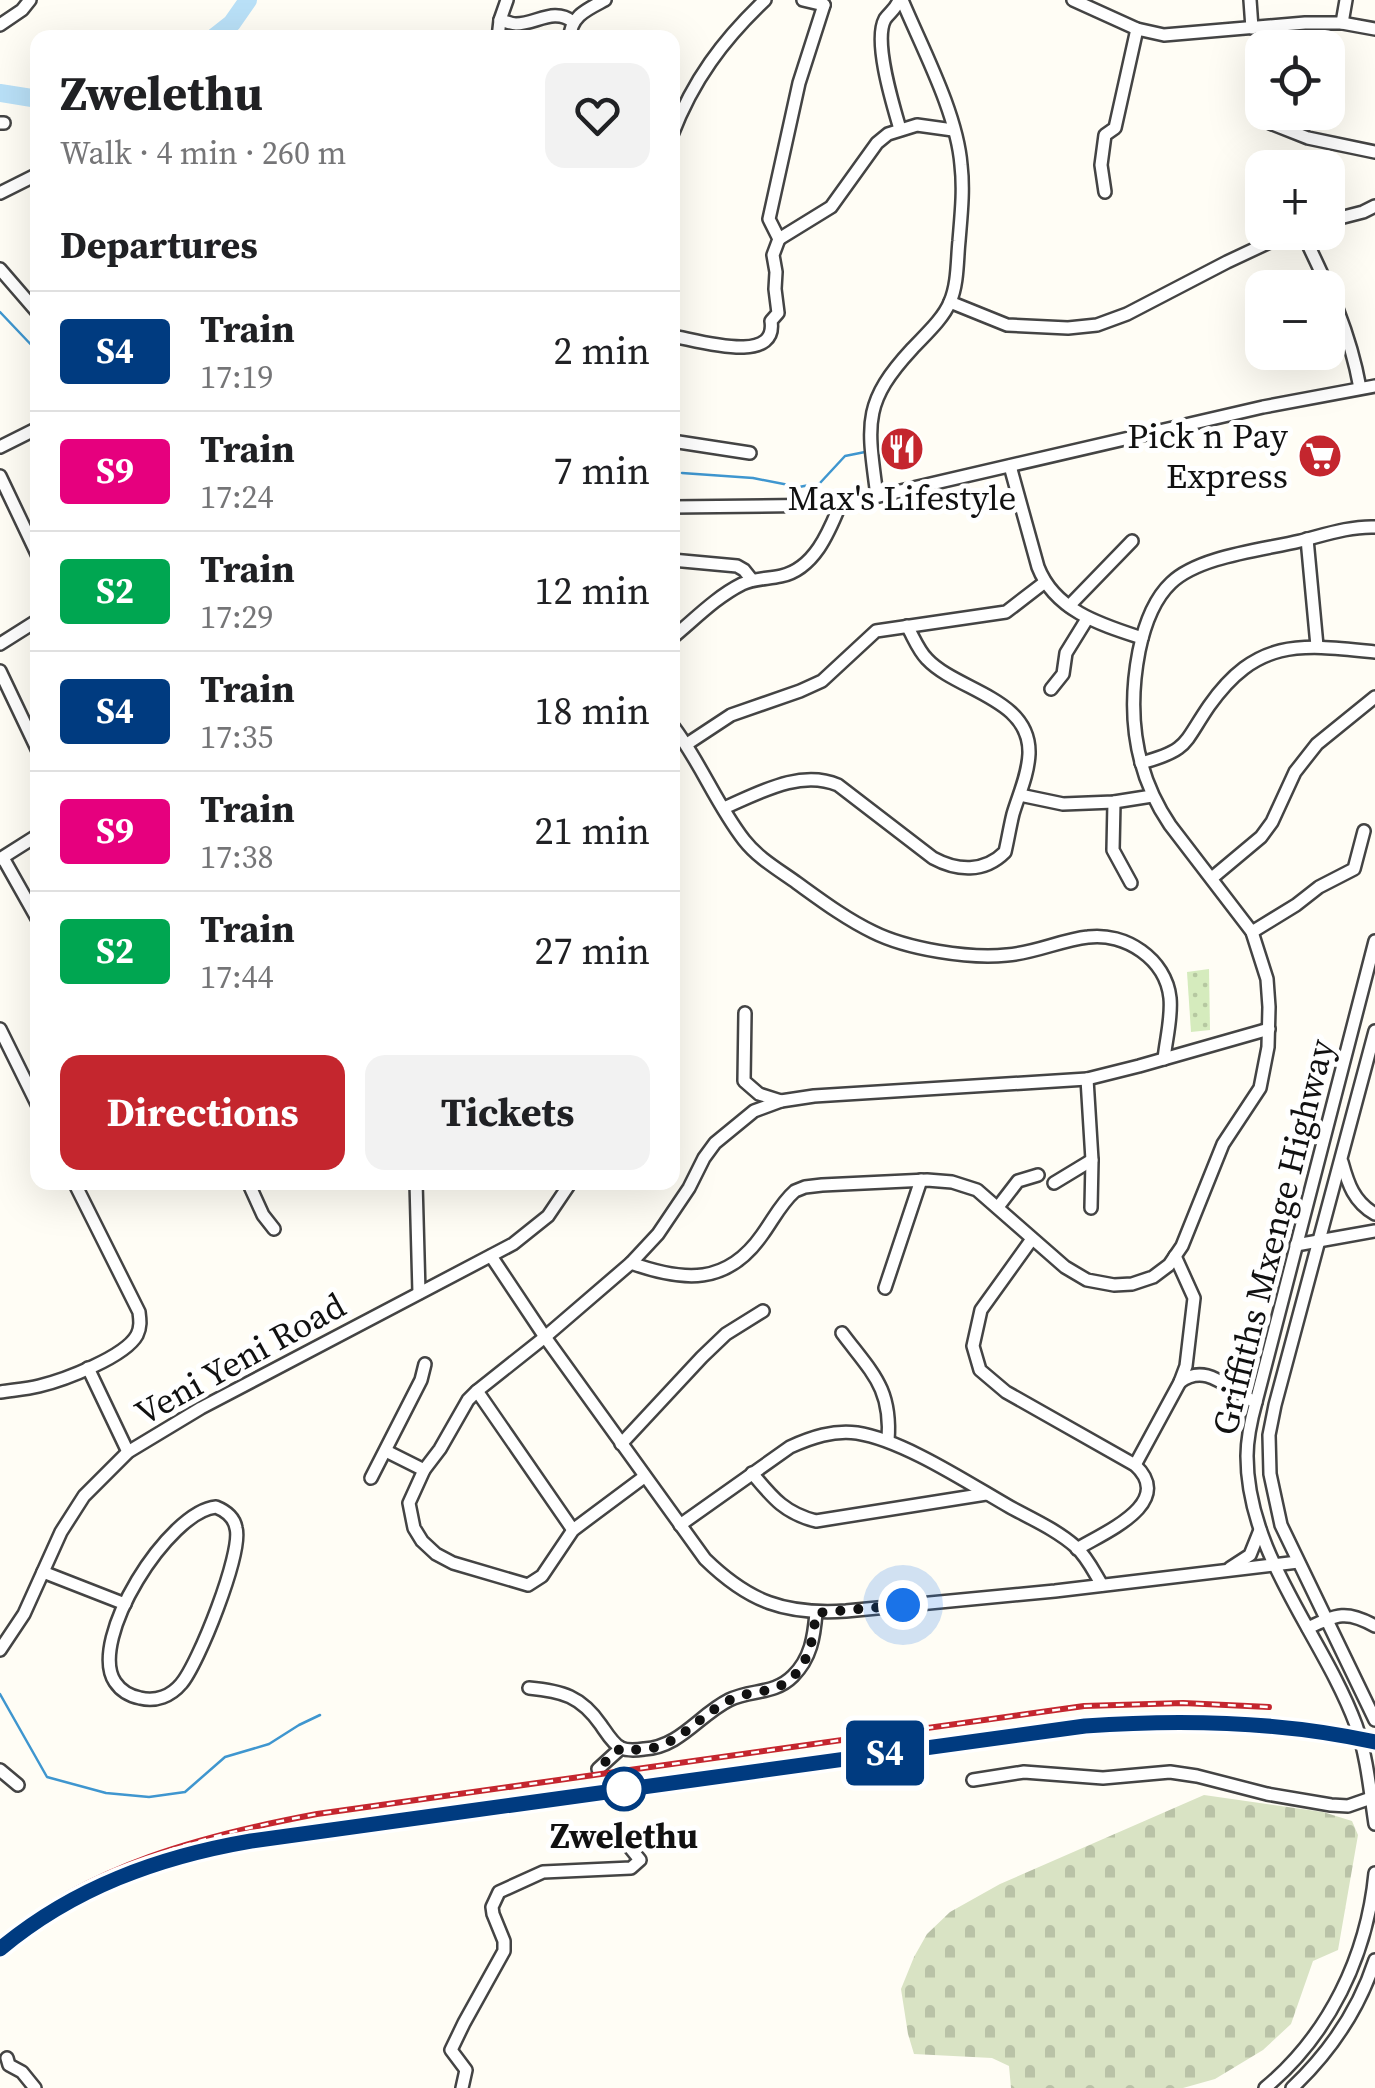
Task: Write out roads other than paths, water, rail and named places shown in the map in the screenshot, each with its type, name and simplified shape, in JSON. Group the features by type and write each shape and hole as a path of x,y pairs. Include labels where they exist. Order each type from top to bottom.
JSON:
{"street":[{"path":"0,25 30,0"},
{"path":"499,30 507,0"},
{"path":"571,30 572,22 605,0"},
{"path":"680,118 721,45 765,0"},
{"path":"779,239 769,219 799,83 829,2 803,0"},
{"path":"900,129 881,39 885,19 901,0"},
{"path":"877,496 870,437 875,399 896,366 950,302 956,276 962,182 954,130 901,0"},
{"path":"1073,0 1105,7 1137,29 1164,35 1305,23 1375,28"},
{"path":"1250,0 1252,28"},
{"path":"1342,23 1346,0"},
{"path":"500,20 518,24 560,15 572,22"},
{"path":"1105,192 1102,156 1106,135 1115,128 1137,29"},
{"path":"680,337 748,348 767,341 772,332 771,321 778,312 773,255 779,239 831,207 877,143 917,124 954,130"},
{"path":"1289,130 1308,138 1375,152"},
{"path":"0,193 30,178"},
{"path":"1345,216 1375,206"},
{"path":"950,302 1007,325 1097,325 1127,314 1252,250"},
{"path":"1311,250 1335,299 1353,350 1360,388"},
{"path":"0,269 30,304"},
{"path":"680,507 840,505 1375,386"},
{"path":"0,447 30,432"},
{"path":"680,442 750,452"},
{"path":"1010,466 1045,582 1087,618 1142,638"},
{"path":"0,476 30,539"},
{"path":"680,631 716,601 752,580 781,576 804,566 831,528 840,505"},
{"path":"631,1262 667,1274 688,1276 727,1269 741,1260 795,1191 822,1185 938,1180 978,1190 1065,1267 1087,1280 1132,1284 1153,1277 1169,1265 1182,1246 1223,1144 1260,1088 1269,1028 1267,979 1252,932 1152,796 1141,763 1133,716 1132,692 1142,638 1154,606 1167,586 1181,575 1214,562 1375,527"},
{"path":"1307,540 1318,646"},
{"path":"1069,606 1132,541"},
{"path":"680,561 737,566 752,580"},
{"path":"687,744 731,715 822,681 876,631 1006,612 1045,582"},
{"path":"1051,689 1063,674 1066,652 1087,618"},
{"path":"0,644 30,625"},
{"path":"724,808 792,781 832,782 949,866 967,869 990,864 1005,852 1029,753 1028,738 1018,721 992,699 947,675 926,658 907,626"},
{"path":"1141,763 1182,746 1224,686 1258,658 1280,650 1318,646 1375,652"},
{"path":"0,671 30,733"},
{"path":"1212,878 1262,838 1295,772 1317,744 1375,696"},
{"path":"680,735 712,794 745,842 823,901 879,935 936,950 986,956 1010,955 1092,936 1123,940 1149,958 1167,983 1170,1010 1164,1059"},
{"path":"1020,795 1063,804 1152,796"},
{"path":"1114,802 1113,850 1131,882"},
{"path":"1252,932 1319,887 1350,872 1356,864 1364,831"},
{"path":"30,841 2,859 30,906"},
{"name":"Griffiths Mxenge Highway","path":"1375,942 1256,1402 1247,1456 1261,1529 1356,1727 1375,1824"},
{"path":"745,1013 744,1080 759,1094 781,1101"},
{"path":"644,1477 573,1530 542,1576 528,1586 452,1563 436,1554 422,1541 410,1516 409,1504 424,1470 468,1400 631,1262 658,1234 716,1143 754,1112 781,1101 814,1096 1087,1079 1269,1028"},
{"path":"0,1030 30,1090"},
{"name":"Griffiths Mxenge Highway","path":"1375,1031 1274,1405 1270,1436 1270,1474 1276,1508 1375,1720"},
{"path":"1087,1079 1091,1208"},
{"path":"1341,1158 1351,1190 1375,1214"},
{"path":"1054,1182 1092,1160"},
{"path":"998,1207 1018,1181 1038,1174"},
{"path":"885,1288 921,1180"},
{"path":"0,1392 36,1387 88,1368 128,1346 137,1334 139,1312 78,1190"},
{"path":"252,1190 263,1216 274,1228"},
{"path":"419,1190 419,1293"},
{"name":"Veni Yeni Road","path":"0,1650 24,1614 60,1532 84,1496 128,1452 184,1418 491,1256 548,1216 566,1190"},
{"path":"1296,1245 1375,1230"},
{"path":"1032,1239 982,1310 973,1346 980,1370 1006,1392 1135,1465 1146,1480 1146,1500 1130,1517 1077,1549"},
{"path":"491,1256 705,1559 735,1586 775,1606 816,1613 1298,1562"},
{"path":"1135,1465 1186,1366 1194,1298 1175,1256"},
{"path":"621,1444 702,1356 726,1334 763,1311"},
{"path":"842,1333 887,1400 888,1441"},
{"path":"371,1478 421,1380 425,1364"},
{"path":"88,1368 128,1452"},
{"path":"1180,1382 1191,1375 1210,1376 1256,1402"},
{"path":"476,1392 573,1530"},
{"path":"680,1525 790,1446 829,1433 858,1433 888,1441 1051,1530 1077,1549 1102,1585"},
{"path":"386,1451 424,1470"},
{"path":"752,1473 785,1510 816,1521 986,1494"},
{"path":"206,1508 226,1511 238,1531 219,1605 189,1673 165,1697 138,1698 116,1684 110,1670 109,1643 125,1604 172,1532 206,1508"},
{"path":"1222,1572 1250,1556 1261,1529"},
{"path":"43,1572 125,1604"},
{"path":"529,1688 556,1690 576,1699 621,1748 657,1748 672,1742 731,1699 780,1688 805,1663 813,1644 816,1613"},
{"path":"1308,1628 1340,1615 1352,1615 1375,1626"},
{"path":"598,1769 621,1748"},
{"path":"0,1770 18,1785"},
{"path":"973,1780 1024,1772 1103,1778 1170,1772 1331,1805 1348,1806 1371,1798"},
{"path":"462,2088 466,2070 451,2050 504,1951 504,1941 492,1914 495,1898 505,1888 544,1872 631,1868 640,1860 620,1834"},
{"path":"1265,2088 1307,2048 1351,1971 1364,1933 1375,1873"},
{"path":"1292,2088 1317,2065 1346,2023 1375,1960"},
{"path":"8,2058 9,2065 22,2072 35,2088"}],"waterway":[{"path":"223,30 248,0"},
{"path":"0,93 30,98"},
{"path":"0,312 30,344"},
{"path":"682,473 753,478 799,487 820,483 845,456 865,452"},
{"path":"0,1694 47,1777 106,1793 149,1797 185,1792 225,1757 269,1744 320,1715"}],"railway":[{"path":"0,1941 34,1915 109,1873 191,1843 317,1814 1084,1706 1183,1703 1269,1707"},
{"path":"239,1843 1085,1726 1184,1722 1268,1727"}],"train":[{"name":"S4","path":"0,1949 51,1912 108,1881 188,1854 251,1841 1085,1726 1226,1723 1338,1734 1375,1742"}],"place":[{"name":"Max's Lifestyle","path":"902,449"},
{"name":"Pick n Pay Express","path":"1320,456"},
{"name":"Zwelethu","path":"624,1789"}]}
